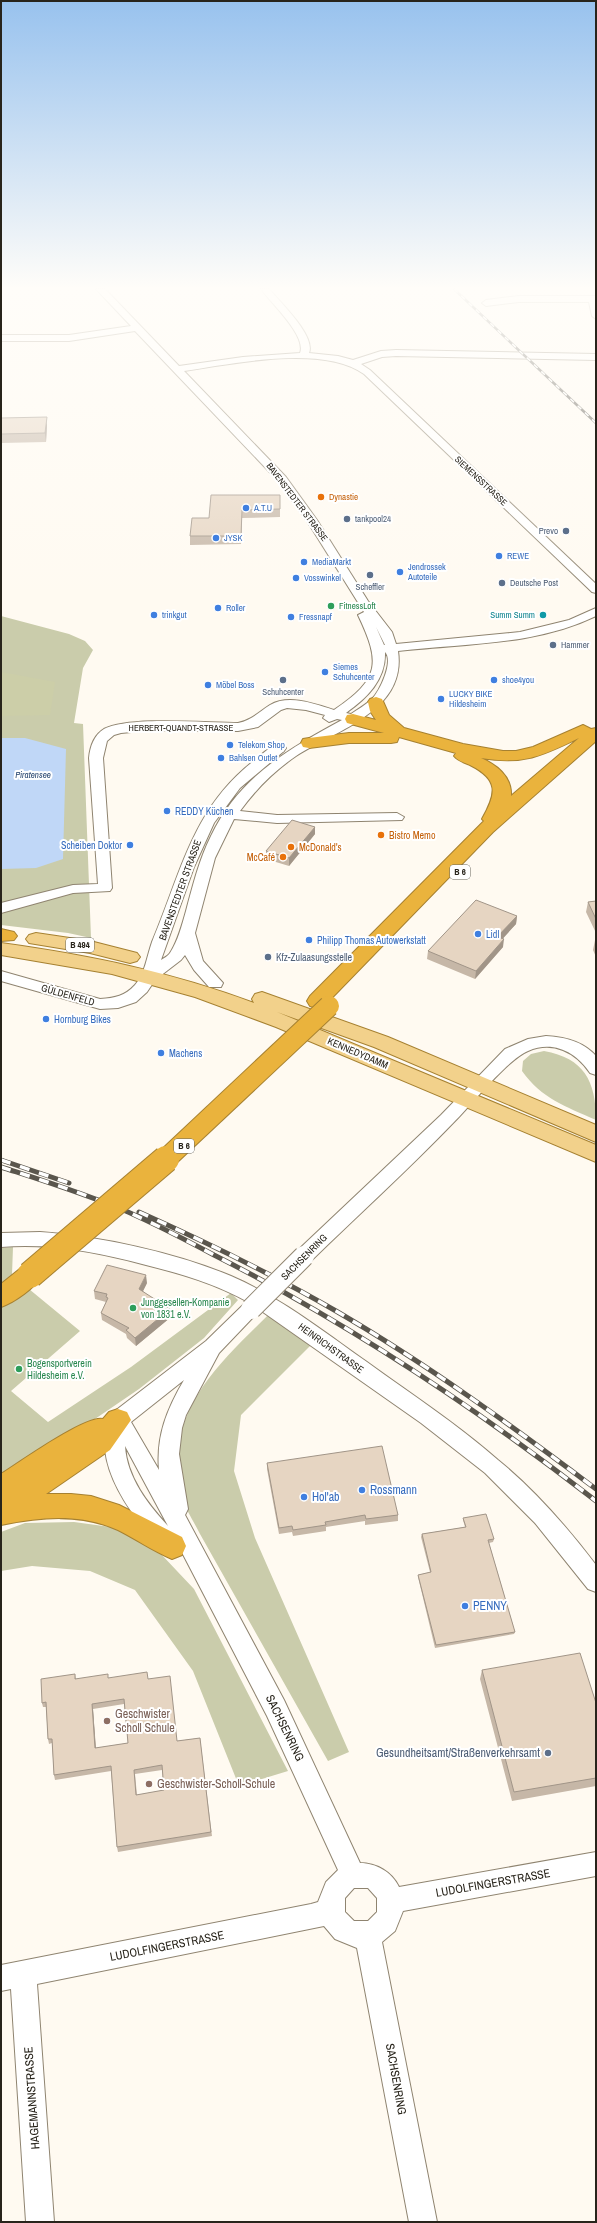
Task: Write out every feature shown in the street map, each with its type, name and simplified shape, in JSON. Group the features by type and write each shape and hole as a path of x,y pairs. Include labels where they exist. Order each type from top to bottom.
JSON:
{"highway":[{"path":"376,702 378,712 397,735"},
{"path":"344,719 458,754 482,764 490,770 502,787 502,794 487,827"},
{"path":"309,743 348,738 397,735 477,752 516,756 538,751 558,743 596,722"},
{"name":"B 6","path":"1,1297 16,1273 141,1184 189,1141 323,1003 487,827 563,758 596,733"},
{"name":"B 6","path":"323,1003 533,798 596,744"},
{"path":"1,1489 69,1444 118,1420"},
{"path":"1,1509 101,1442 118,1420"},
{"path":"1,1513 45,1505 82,1506 119,1516 177,1539"}],"main road":[{"name":"B 494","path":"3,940 90,947 155,968"},
{"name":"KENNEDYDAMM","path":"3,940 52,956 114,968 155,968 215,983 280,1013"},
{"name":"KENNEDYDAMM","path":"155,968 280,1013 474,1092 596,1134"},
{"name":"KENNEDYDAMM","path":"474,1092 596,1154"}],"street":[{"name":"BAVENSTEDTER STRASSE","path":"155,968 162,939 190,856 214,810 235,783 255,765 376,702 388,685 394,663 392,648 386,632 364,602 312,520 277,473 201,393"},
{"name":"SIEMENSSTRASSE","path":"389,393 596,590"},
{"name":"BAVENSTEDTER STRASSE","path":"155,968 176,957 187,933 208,858 218,835 230,814 250,788 269,770 344,719 354,703 372,681 379,665 379,650 358,603 344,583 339,563"},
{"path":"379,650 516,636 563,626 596,612"},
{"name":"HERBERT-QUANDT-STRASSE","path":"1,908 73,889 105,888 106,880 96,758 100,739 114,730 128,727 238,727 253,724 276,707 287,704 307,706 344,719"},
{"path":"230,814 277,819 398,817"},
{"path":"187,933 188,945 192,957 198,966 215,983"},
{"name":"GÜLDENFELD","path":"1,976 95,1004 106,1005 122,1002 130,998 141,988 155,968"},
{"name":"SACHSENRING","path":"353,1875 312,1782 272,1700 209,1584 177,1539 140,1509 122,1473 115,1452 114,1439 118,1420 213,1347 304,1256 474,1092 511,1053 522,1046 537,1042 558,1042 573,1045 592,1060 596,1069"},
{"name":"HEINRICHSTRASSE","path":"1,1240 48,1238 90,1244 175,1265 210,1276 245,1291 320,1338 436,1424 506,1479 537,1510 571,1548 596,1582"},
{"path":"177,1539 168,1446 176,1415 202,1372 213,1347"},
{"name":"LUDOLFINGERSTRASSE","path":"390,1901 596,1864"},
{"path":"361,1874 377,1880 387,1893 390,1901 388,1919 376,1932 368,1936 350,1934 336,1921 332,1911 334,1893 338,1885 353,1875 361,1874"},
{"name":"LUDOLFINGERSTRASSE","path":"12,1976 311,1918 332,1911"},
{"name":"SACHSENRING","path":"368,1936 423,2222"},
{"name":"HAGEMANNSTRASSE","path":"12,1976 40,2222"}],"green space":[{"path":"1,616 69,634 85,641 93,650 83,668 74,723 83,724 91,938 68,933 1,925"},
{"path":"1,672 55,682 50,715 1,716"},
{"path":"544,1051 558,1054 569,1059 585,1074 594,1094 596,1120 555,1101 530,1081 522,1071 523,1061 531,1054"},
{"path":"13,1247 12,1275 80,1331 11,1391 48,1422 131,1367 231,1293 238,1300 204,1338 139,1389 1,1483 1,1248"},
{"path":"276,1307 320,1336 241,1415 234,1471 255,1538 349,1752 328,1761 190,1516 179,1489 177,1459 180,1435 198,1394 227,1357"},
{"path":"74,1522 118,1528 160,1553 194,1589 288,1771 239,1786 193,1671 135,1590 90,1571 32,1566 1,1571 1,1532 25,1523"}],"water":[{"name":"Piratensee","path":"1,738 25,738 66,749 63,859 36,868 1,869"}],"building":[{"path":"47,417 45,433 1,434 1,418"},
{"path":"211,495 280,495 280,509 242,510 241,536 190,536 192,518 209,518"},
{"name":"McDonald's","path":"292,820 315,827 289,858 266,851"},
{"name":"Lidl","path":"476,900 517,916 497,937 504,939 476,971 428,951"},
{"path":"596,901 596,919 588,902"},
{"name":"Junggesellen-Kompanie von 1831 e.V.","path":"107,1265 146,1275 139,1289 170,1309 135,1338 126,1330 129,1328 101,1313 108,1298 106,1297 107,1294 94,1291"},
{"path":"382,1446 398,1515 366,1519 365,1515 325,1522 326,1525 293,1530 292,1526 279,1528 267,1463"},
{"name":"PENNY","path":"486,1514 494,1539 488,1540 515,1632 436,1645 418,1575 431,1572 422,1534 466,1527 463,1518"},
{"name":"Gesundheitsamt/Straßenverkehrsamt","path":"580,1653 596,1703 596,1778 514,1792 482,1670"},
{"name":"Geschwister-Scholl-Schule","path":"147,1672 148,1679 170,1676 177,1741 200,1738 211,1832 117,1847 111,1766 54,1775 52,1739 48,1739 46,1702 42,1703 41,1679 75,1674 75,1679 108,1674 108,1678","holes":["124,1699 128,1743 95,1748 92,1704","162,1765 164,1790 136,1795 134,1770"]}],"railway":[{"path":"564,393 596,423"},
{"path":"2,1160 69,1183"},
{"path":"1,1167 81,1194 128,1212 265,1282 314,1309 458,1400 596,1501"},
{"path":"139,1212 263,1271 312,1297 370,1331 469,1396 596,1489"}],"place":[{"name":"Dynastie","path":"321,497"},
{"name":"A.T.U","path":"246,508"},
{"name":"tankpool24","path":"347,519"},
{"name":"Prevo","path":"566,531"},
{"name":"JYSK","path":"216,538"},
{"name":"REWE","path":"499,556"},
{"name":"MediaMarkt","path":"304,562"},
{"name":"Jendrossek Autoteile","path":"400,572"},
{"name":"Scheffler","path":"370,575"},
{"name":"Vosswinkel","path":"296,578"},
{"name":"Deutsche Post","path":"502,583"},
{"name":"FitnessLoft","path":"331,606"},
{"name":"Roller","path":"218,608"},
{"name":"trinkgut","path":"154,615"},
{"name":"Summ Summ","path":"543,615"},
{"name":"Fressnapf","path":"291,617"},
{"name":"Hammer","path":"553,645"},
{"name":"Siemes Schuhcenter","path":"325,672"},
{"name":"Schuhcenter","path":"283,680"},
{"name":"shoe4you","path":"494,680"},
{"name":"Möbel Boss","path":"208,685"},
{"name":"LUCKY BIKE Hildesheim","path":"441,699"},
{"name":"Telekom Shop","path":"230,745"},
{"name":"Bahlsen Outlet","path":"221,758"},
{"name":"REDDY Küchen","path":"167,811"},
{"name":"Bistro Memo","path":"381,835"},
{"name":"Scheiben Doktor","path":"130,845"},
{"name":"McDonald's","path":"291,847"},
{"name":"McCafé","path":"283,857"},
{"name":"Lidl","path":"478,934"},
{"name":"Philipp Thomas Autowerkstatt","path":"309,940"},
{"name":"Kfz-Zulaasungsstelle","path":"268,957"},
{"name":"Hornburg Bikes","path":"46,1019"},
{"name":"Machens","path":"161,1053"},
{"name":"Junggesellen-Kompanie von 1831 e.V.","path":"133,1308"},
{"name":"Bogensportverein Hildesheim e.V.","path":"19,1369"},
{"name":"Rossmann","path":"362,1490"},
{"name":"Hol'ab","path":"304,1497"},
{"name":"PENNY","path":"465,1606"},
{"name":"Geschwister Scholl Schule","path":"107,1721"},
{"name":"Gesundheitsamt/Straßenverkehrsamt","path":"548,1753"},
{"name":"Geschwister-Scholl-Schule","path":"149,1784"}]}
